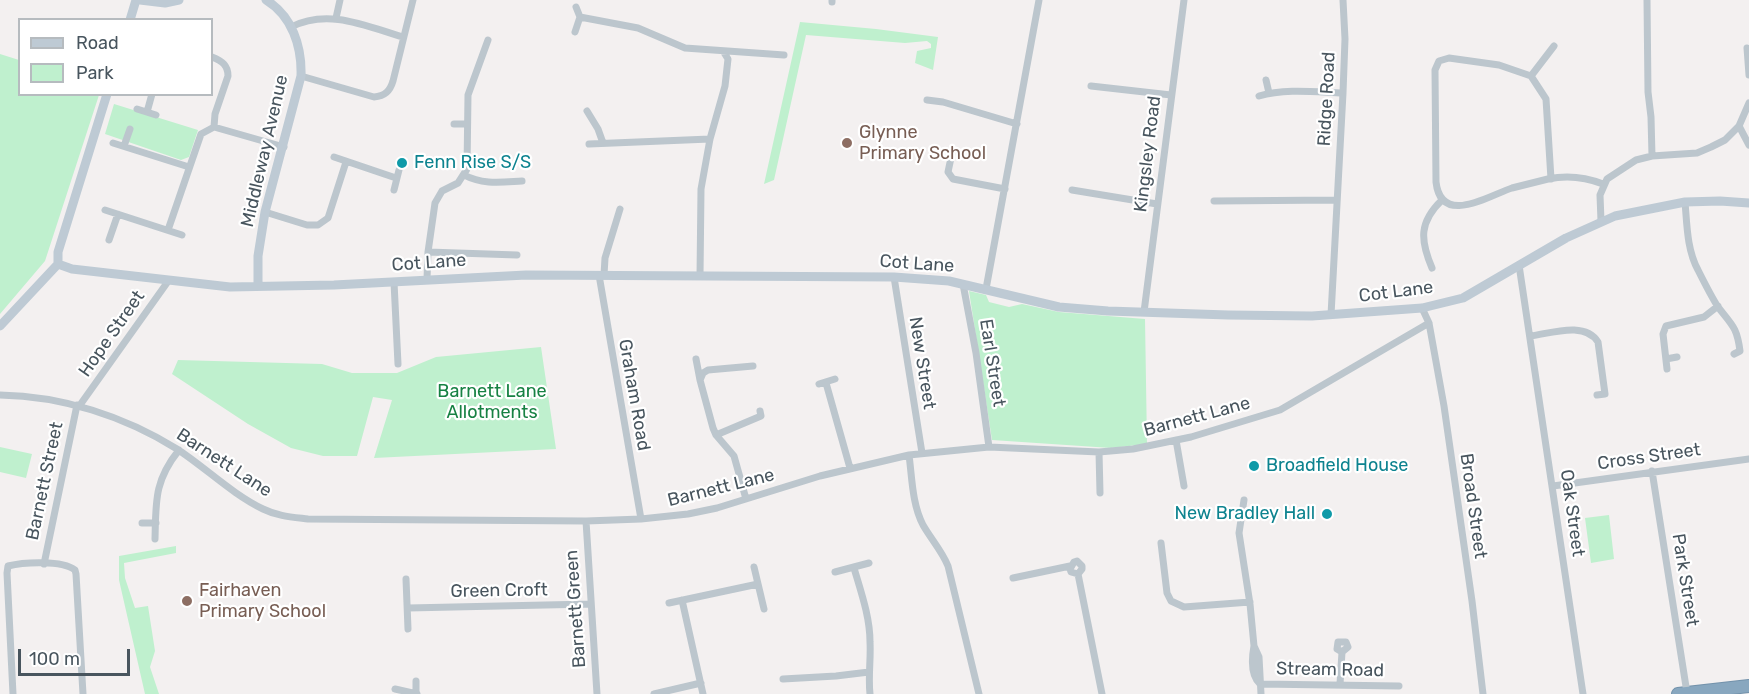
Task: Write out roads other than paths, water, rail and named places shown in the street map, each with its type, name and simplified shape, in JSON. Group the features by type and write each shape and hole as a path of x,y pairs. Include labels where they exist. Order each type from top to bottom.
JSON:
{"highway":[{"path":"1683,694 1725,692 1749,686"}],"street":[{"path":"131,18 138,0 165,3 179,0"},
{"name":"Middleway Avenue","path":"258,286 258,256 265,212 301,76 300,55 291,27 279,10 266,0"},
{"path":"336,18 340,0"},
{"path":"301,76 374,97 381,96 391,88 413,0"},
{"path":"986,289 1038,0"},
{"name":"Kingsley Road","path":"1144,312 1184,0"},
{"name":"Ridge Road","path":"1331,315 1343,93 1345,39 1343,0"},
{"path":"1647,0 1648,92 1652,156"},
{"path":"575,32 580,17 576,7"},
{"path":"580,17 638,28 685,48 784,55"},
{"path":"291,27 303,21 336,18 403,37"},
{"path":"427,279 428,252 435,203 442,191 458,183 469,163 468,95 488,40"},
{"path":"1531,76 1554,46"},
{"path":"1747,48 1749,75"},
{"path":"700,276 700,210 710,139 725,86 728,59 723,51"},
{"path":"213,57 221,61 228,70 215,114 214,127"},
{"path":"1551,179 1546,99 1531,76 1499,65 1449,58 1438,61 1435,70 1436,182 1437,192 1442,200 1458,205 1471,205 1510,189 1551,179 1579,177 1603,184"},
{"path":"1266,80 1269,93"},
{"path":"1090,86 1171,95"},
{"path":"1259,96 1269,93 1343,93"},
{"path":"0,326 58,264 58,252 106,96"},
{"path":"147,111 151,96"},
{"path":"927,100 943,102 1017,124"},
{"path":"1601,221 1600,195 1607,179 1636,160 1652,156 1697,153 1725,140 1739,126 1749,103"},
{"path":"137,109 156,115"},
{"path":"587,111 603,143"},
{"path":"454,124 467,124"},
{"path":"1739,126 1749,145"},
{"path":"168,230 201,134 214,127 284,147"},
{"path":"124,146 130,129"},
{"path":"589,144 710,139"},
{"path":"113,142 189,167"},
{"path":"952,153 948,172 953,179 1005,189"},
{"path":"334,157 396,178"},
{"path":"265,212 307,225 318,225 328,218 346,162"},
{"path":"394,190 399,170"},
{"path":"464,175 472,180 488,183 522,181"},
{"path":"1072,190 1157,204"},
{"path":"1214,201 1336,200"},
{"path":"1432,268 1424,244 1424,225 1432,210 1442,200"},
{"path":"1685,202 1690,247 1696,268 1718,306 1733,323 1741,352"},
{"name":"Cot Lane","path":"58,264 72,269 230,287 526,275 894,277 933,279 963,284 1059,307 1228,315 1331,315 1422,308 1463,298 1601,221 1642,210 1685,202 1749,203"},
{"name":"Graham Road","path":"620,209 604,258 602,275 641,519"},
{"path":"105,210 182,234"},
{"path":"109,240 118,214"},
{"path":"615,221 624,223"},
{"path":"428,252 518,255"},
{"name":"Oak Street","path":"1520,265 1582,694"},
{"name":"New Street","path":"894,277 921,453"},
{"name":"Hope Street","path":"79,405 169,280"},
{"path":"394,282 398,364"},
{"name":"Earl Street","path":"963,284 976,353 989,447"},
{"path":"1667,369 1663,334 1666,327 1704,317 1718,306"},
{"path":"1422,308 1429,323"},
{"name":"Barnett Lane","path":"0,395 43,398 79,405 109,416 158,438 263,508 284,516 308,519 586,521 641,519 688,514 850,468 909,454 989,447 1099,452 1133,449 1176,440 1280,410 1429,323"},
{"name":"Broad Street","path":"1429,323 1444,406 1483,694"},
{"path":"1531,336 1582,329 1594,335 1598,342 1605,394 1597,395"},
{"path":"1666,358 1677,357"},
{"path":"696,359 707,412 716,435 734,456 746,499"},
{"path":"700,380 703,373 708,370 753,366"},
{"path":"835,379 822,383 850,468"},
{"name":"Barnett Street","path":"44,564 79,405"},
{"path":"716,435 761,416 760,411"},
{"path":"1176,440 1184,486"},
{"path":"155,539 160,483 166,466 179,450"},
{"path":"1099,452 1100,493"},
{"path":"909,454 917,508 923,524 945,557 980,694"},
{"name":"Cross Street","path":"1553,486 1749,459"},
{"name":"Park Street","path":"1652,471 1683,694"},
{"path":"1244,500 1239,533 1250,602 1254,646 1259,657 1261,694"},
{"name":"Barnett Green","path":"586,521 597,694"},
{"path":"142,523 156,523"},
{"path":"1161,543 1167,554 1167,593 1171,601 1184,607 1250,602"},
{"path":"1013,578 1070,566 1074,561 1080,563 1082,569 1077,574"},
{"path":"835,572 869,563"},
{"path":"13,694 8,566 44,564 72,567 76,574 83,694"},
{"path":"1070,566 1071,572 1077,574"},
{"path":"754,567 764,609"},
{"path":"854,568 868,616 870,694"},
{"path":"1077,574 1102,694"},
{"path":"406,579 408,629"},
{"path":"669,603 758,584"},
{"path":"682,600 703,694"},
{"name":"Green Croft","path":"408,608 591,604"},
{"path":"1340,684 1342,652"},
{"path":"783,679 869,672"},
{"path":"395,690 416,693 416,681"},
{"path":"654,694 701,683"},
{"name":"Stream Road","path":"1260,684 1399,686"}],"place":[{"name":"Glynne Primary School","path":"847,143"},
{"name":"Fenn Rise S/S","path":"402,163"},
{"name":"Broadfield House","path":"1254,466"},
{"name":"New Bradley Hall","path":"1327,514"},
{"name":"Fairhaven Primary School","path":"187,601"}],"park label":[{"name":"Barnett Lane Allotments","path":"492,402"}]}
